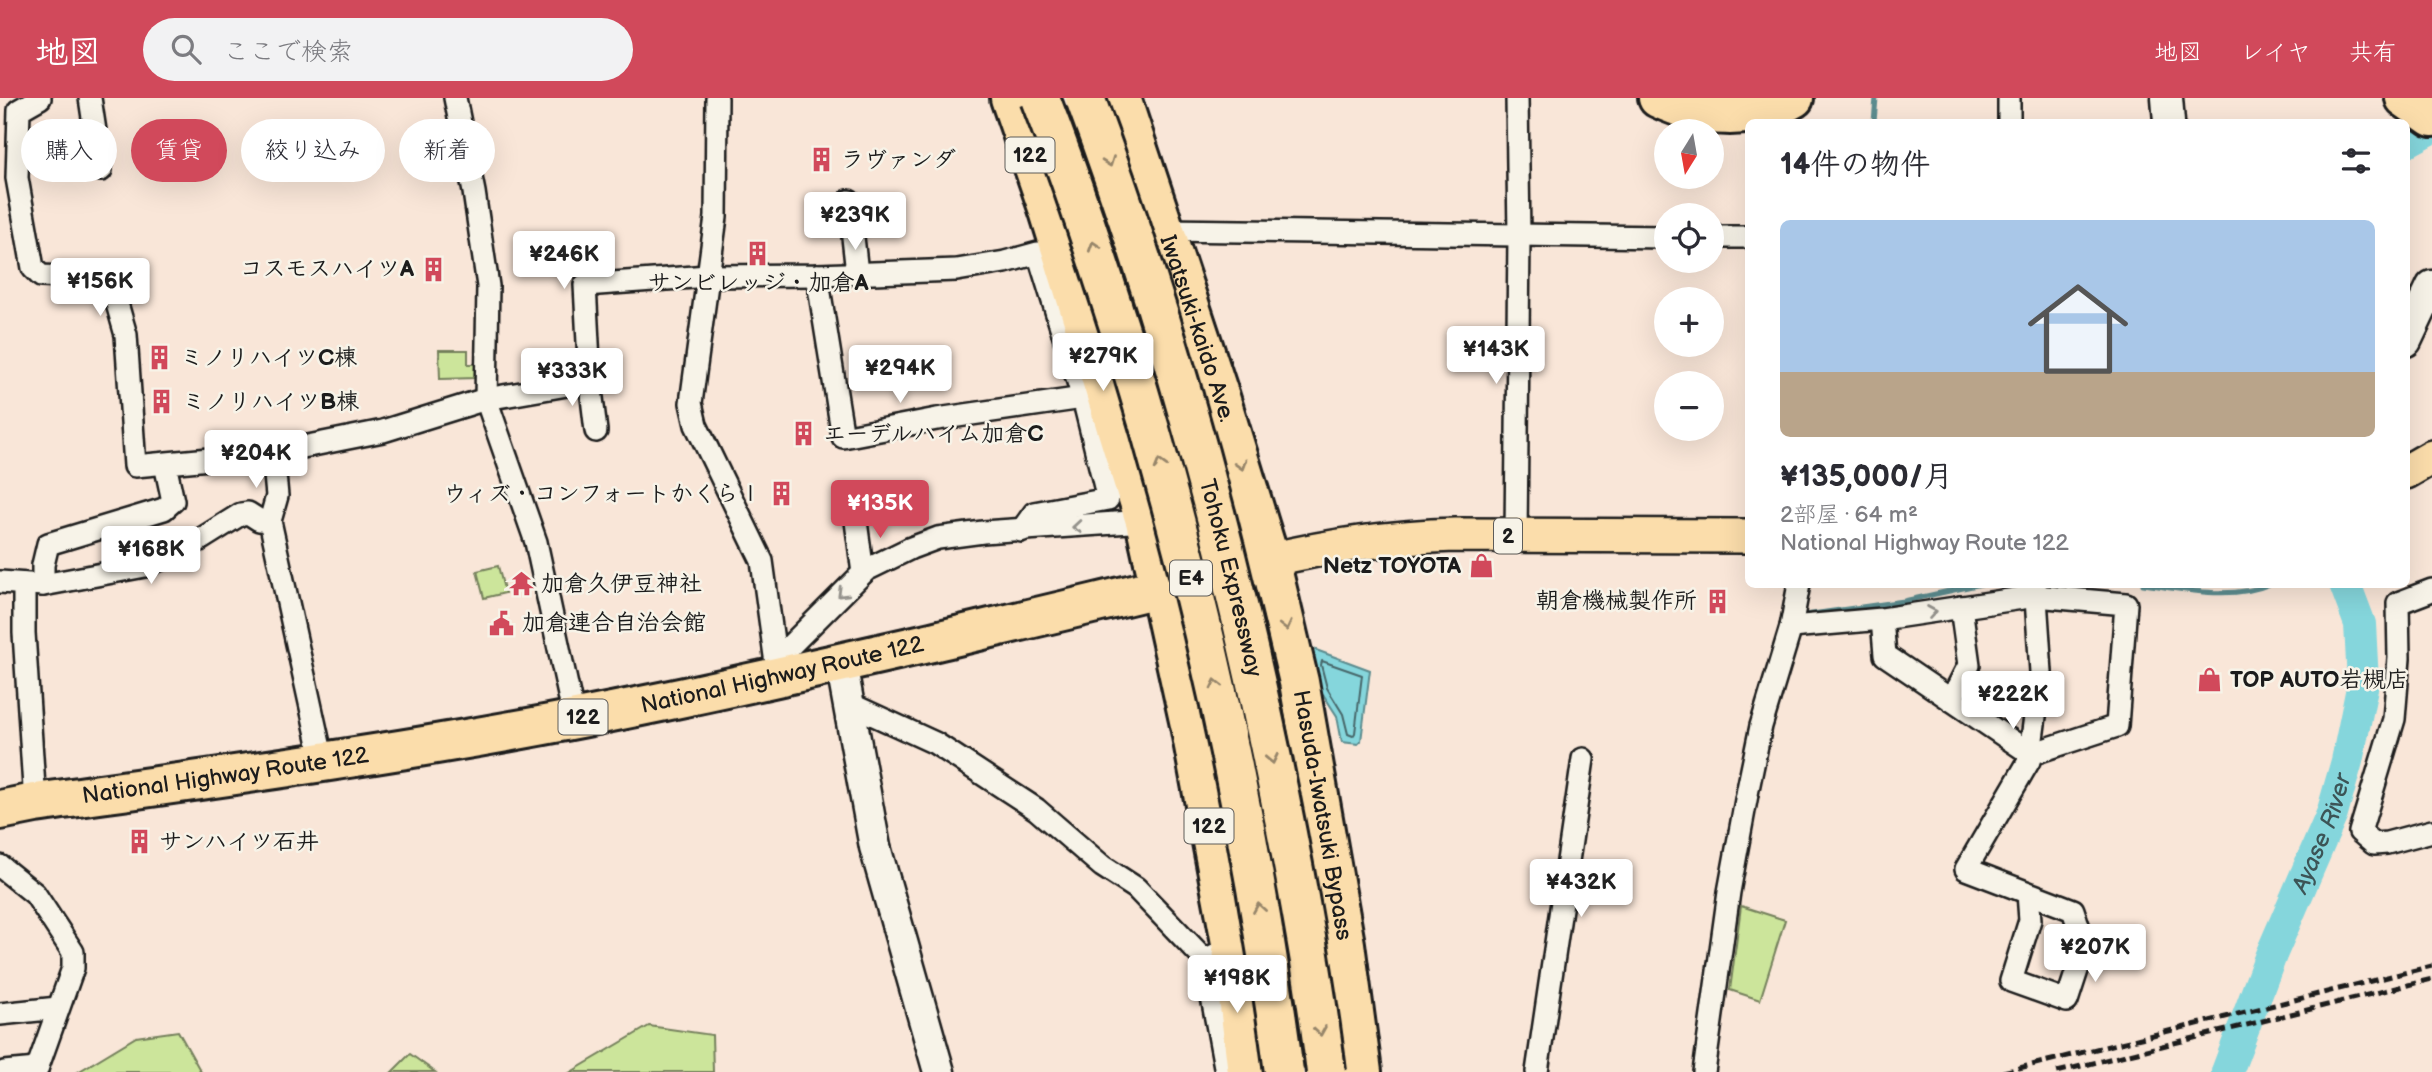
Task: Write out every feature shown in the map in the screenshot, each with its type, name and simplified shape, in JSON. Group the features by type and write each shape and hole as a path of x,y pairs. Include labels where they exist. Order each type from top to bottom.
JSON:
{"highway":[{"name":"122","path":"1010,98 1049,211 1145,521 1190,725 1218,954 1240,1070"},
{"name":"Tohoku Expressway","path":"1040,98 1094,246 1183,545 1218,691 1250,850 1284,1072"},
{"name":"Tohoku Expressway","path":"1085,98 1128,216 1176,366 1240,608 1290,847 1326,1072"},
{"name":"Iwatsuki-kaido Ave.","path":"1121,98 1220,397 1270,560"},
{"path":"1658,98 1681,108 1710,114 1735,115 1762,111 1794,98"},
{"path":"2405,98 2432,117"},
{"name":"National Highway Route 122","path":"17,806 445,743 778,678 1159,589 1270,560"},
{"name":"Hasuda-Iwatsuki Bypass","path":"1270,560 1299,682 1345,944 1362,1072"}],"main road":[{"path":"2410,470 2432,457"},
{"name":"2","path":"1270,560 1320,548 1409,537 1745,536"}],"street":[{"path":"40,98 19,110 18,178 33,268 41,276 110,279 126,335 135,466 273,453 383,431 486,399 590,381"},
{"path":"90,98 93,119"},
{"path":"455,98 474,192 488,286 486,399 536,542 574,718"},
{"path":"718,98 716,217 691,403 696,425 762,561 778,678"},
{"path":"1516,536 1517,98"},
{"path":"2009,98 2009,119"},
{"path":"2167,98 2169,119"},
{"path":"849,201 858,273"},
{"path":"1164,230 1654,237"},
{"path":"1724,237 1745,237"},
{"path":"596,431 590,381 585,285 708,276 957,270 1038,253 1083,398 1108,499 1034,513 1021,531"},
{"path":"817,275 843,437 937,419 1083,398"},
{"path":"2410,333 2432,286"},
{"path":"273,453 277,496 270,521 323,762"},
{"path":"17,806 24,633 34,585 48,544 164,509 173,501 165,464"},
{"path":"0,582 34,585 145,566 190,546 241,514 248,513 259,520 270,521"},
{"path":"855,514 863,573"},
{"path":"778,678 788,648 863,573 886,559 938,538 983,532 1145,521"},
{"path":"1704,1072 1729,892 1760,726 1791,627 1798,588"},
{"path":"1791,627 1882,619 1961,607 2035,589 2126,604 2117,726 2031,754"},
{"path":"2028,893 2030,920 2011,981 2067,1001 2085,946 2073,910 1966,869 2031,754 2041,672 2035,589"},
{"path":"2432,590 2398,603 2399,658 2394,719 2360,832 2374,844 2432,831"},
{"path":"1951,700 1969,665 1961,607"},
{"path":"1882,619 1885,655 2031,754"},
{"path":"841,663 875,847 939,1072"},
{"path":"850,704 935,743 1036,809 1102,866 1136,888 1218,954"},
{"path":"1537,1072 1583,759"},
{"path":"0,866 35,894 73,952 73,968 37,1070 4,1072"},
{"path":"0,1014 58,1008"}],"green space":[{"path":"439,350 468,350 468,364 477,364 477,378 440,379"},
{"path":"498,566 505,593 484,598 477,571"},
{"path":"1741,906 1785,920 1760,1000 1730,990"},
{"path":"649,1026 712,1035 713,1072 571,1072"},
{"path":"178,1031 201,1072 78,1072 136,1037"},
{"path":"410,1054 435,1072 392,1072"}],"water":[{"path":"1308,647 1370,670 1361,741 1358,744 1342,742 1337,716 1321,691"}],"waterway":[{"path":"1874,119 1876,98"},
{"path":"2410,140 2432,128"},
{"path":"1805,615 1904,601 1963,588"},
{"path":"2170,588 2223,593 2258,588"},
{"name":"Ayase River","path":"2227,1072 2271,955 2332,814 2347,761 2363,683 2360,624 2346,588"}],"railway":[{"path":"2003,1072 2432,966"},
{"path":"2057,1072 2432,979"}],"place":[{"name":"ラヴァンダ","path":"821,160"},
{"name":"サンビレッジ・加倉A","path":"758,253"},
{"name":"コスモスハイツA","path":"434,269"},
{"name":"ミノリハイツC棟","path":"160,358"},
{"name":"ミノリハイツB棟","path":"162,402"},
{"name":"エーデルハイム加倉C","path":"803,434"},
{"name":"ウィズ・コンフォートかくらⅠ","path":"782,494"},
{"name":"Netz TOYOTA","path":"1481,566"},
{"name":"加倉久伊豆神社","path":"521,584"},
{"name":"朝倉機械製作所","path":"1717,601"},
{"name":"加倉連合自治会館","path":"502,623"},
{"name":"TOP AUTO岩槻店","path":"2210,680"},
{"name":"サンハイツ石井","path":"139,842"}]}
